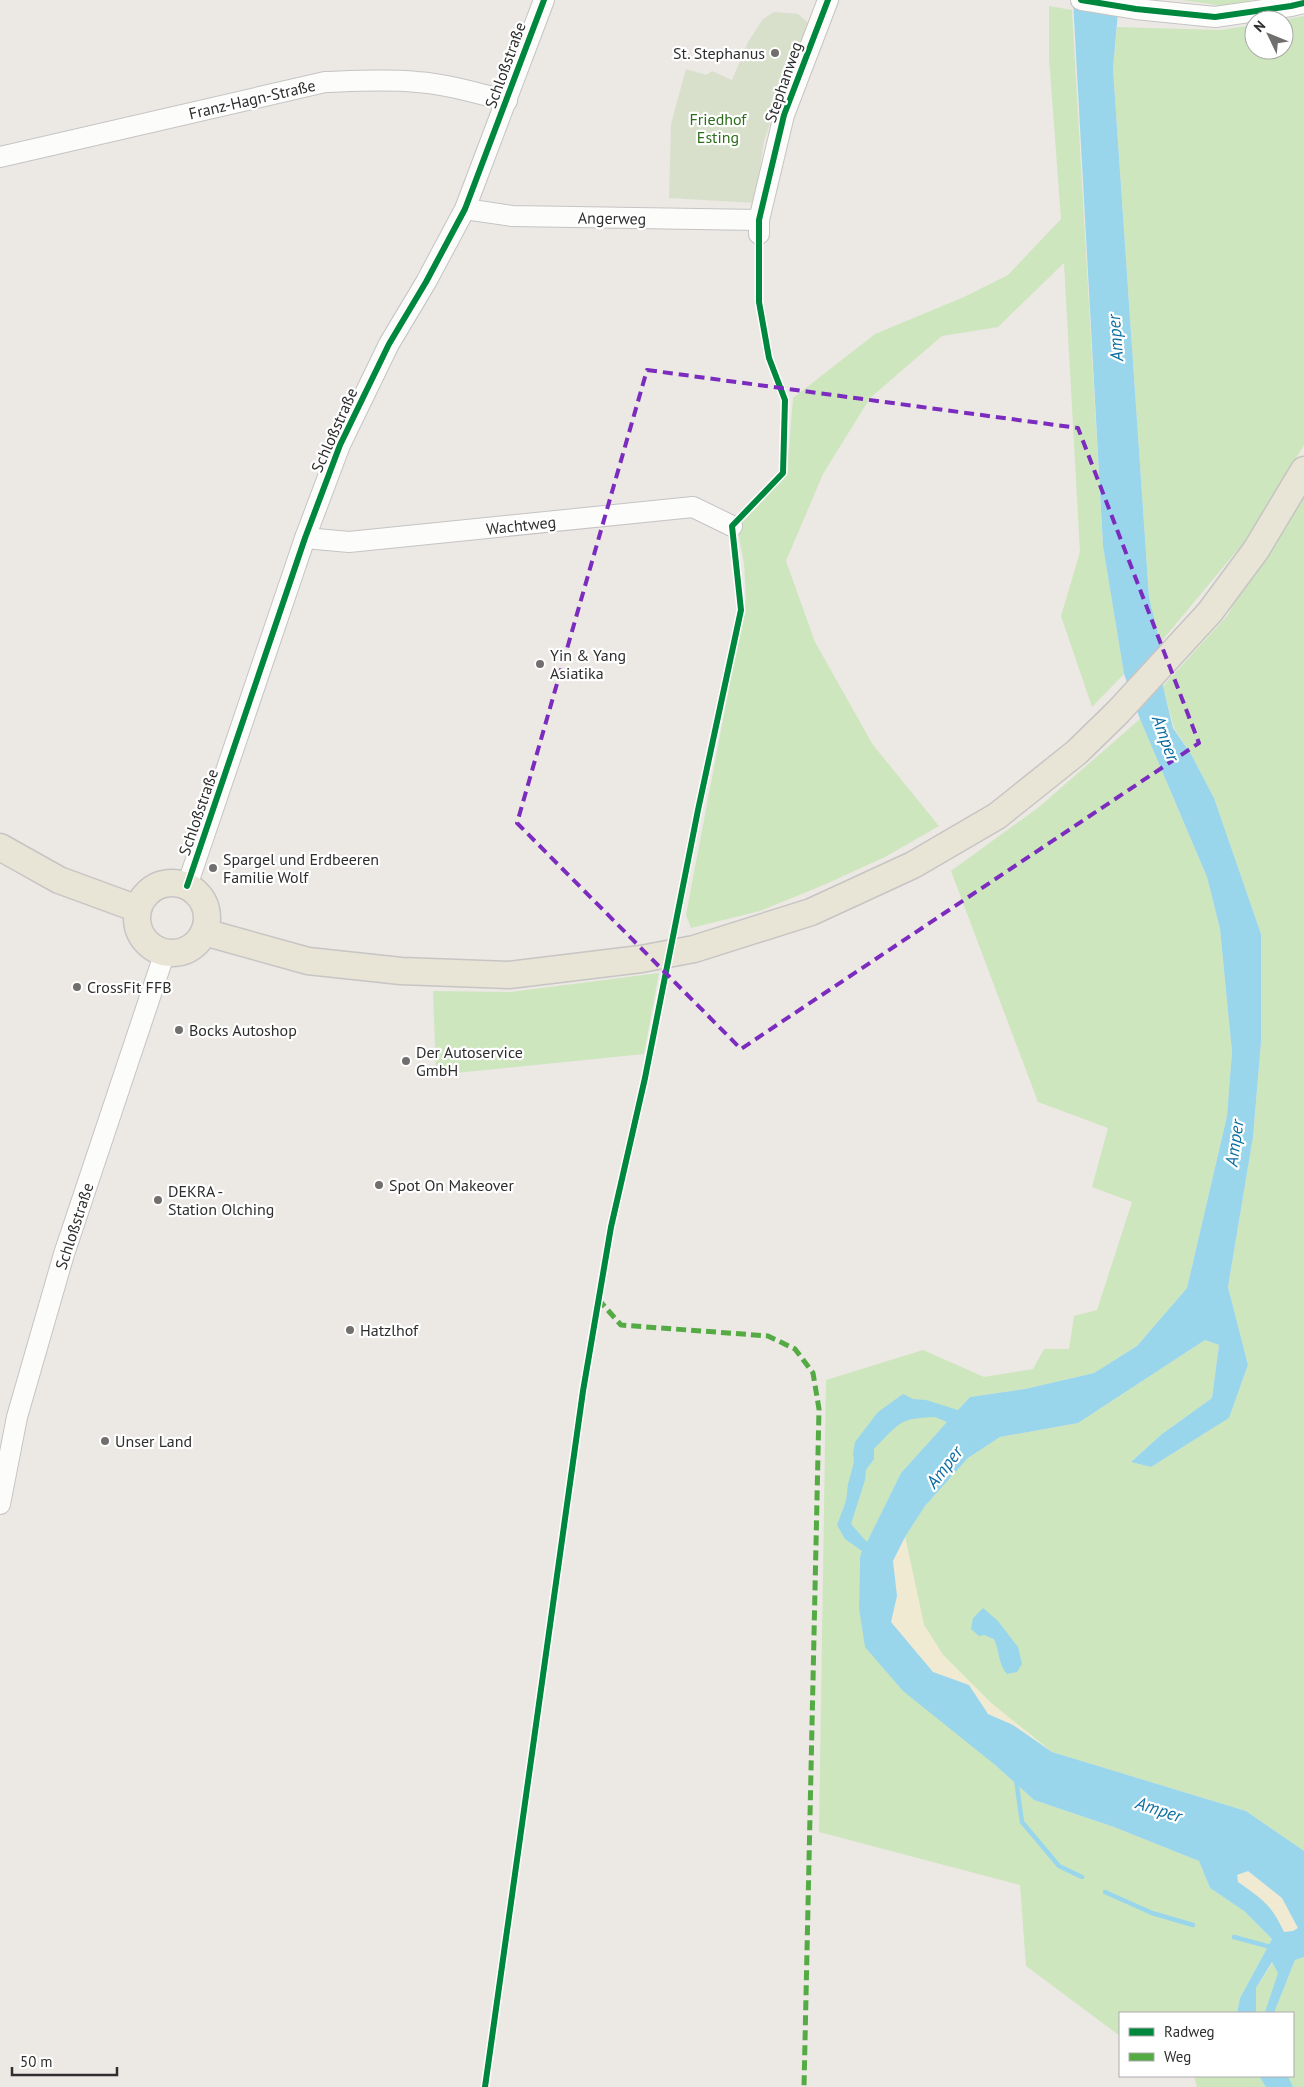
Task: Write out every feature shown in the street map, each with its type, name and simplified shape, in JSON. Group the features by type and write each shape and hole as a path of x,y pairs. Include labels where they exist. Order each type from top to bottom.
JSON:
{"main road":[{"path":"204,932 308,961 401,971 509,975 641,959 694,949 812,912 913,865 997,816 1077,752 1118,712 1210,612 1256,550 1304,470"},
{"path":"0,847 59,880 138,909"},
{"path":"173,883 188,886 203,901 207,916 204,932 198,942 188,949 177,953 165,952 154,948 143,936 137,920 138,909 142,900 158,886 173,883"}],"street":[{"name":"Schloßstraße","path":"188,886 305,538 340,445 389,344 426,282 465,209 544,0"},
{"name":"Stephanweg","path":"759,227 784,115 828,0"},
{"path":"1081,0 1215,17 1291,6 1304,2"},
{"name":"Franz-Hagn-Straße","path":"0,158 325,82 374,80 417,82 461,89 507,101"},
{"name":"Angerweg","path":"465,209 512,216 759,227"},
{"name":"Wachtweg","path":"305,538 349,542 693,507 732,526"},
{"name":"Schloßstraße","path":"0,1504 17,1417 64,1254 165,952"}],"highlighted area":[{"path":"647,370 1078,428 1199,743 741,1049 517,823"}],"green space":[{"path":"1181,0 1253,0 1224,6"},
{"path":"1049,6 1072,10 1103,546 1124,674 1092,707 1061,616 1080,552 1064,263 998,327 942,336 870,398 823,474 786,561 815,642 873,745 939,826 885,857 826,884 760,911 691,928 686,915 746,598 744,563 737,528 787,474 793,398 875,334 964,297 1008,275 1061,219 1049,58"},
{"name":"Friedhof Esting","path":"774,12 798,14 814,28 777,103 764,141 755,203 669,198 671,124 686,69 706,75 712,71 732,80 748,42 763,19"},
{"path":"1304,16 1304,445 1250,535 1160,643 1149,597 1113,69 1117,27 1220,30 1244,26 1244,60 1294,60 1294,18"},
{"path":"1304,487 1304,1851 1246,1811 1052,1752 991,1703 943,1655 924,1625 905,1537 925,1506 968,1458 1000,1437 1078,1423 1205,1340 1219,1345 1212,1398 1162,1434 1131,1462 1151,1467 1229,1418 1248,1365 1228,1287 1253,1137 1261,1042 1261,934 1214,798 1191,754 1174,728 1163,686 1227,616"},
{"path":"1140,719 1207,877 1220,929 1232,1052 1227,1116 1187,1288 1137,1346 1094,1373 1025,1389 970,1397 901,1473 860,1557 859,1608 994,1764 1034,1800 1114,1827 1199,1861 1210,1888 1244,1911 1272,1939 1240,1998 1237,2012 1119,2012 1119,2035 1026,1966 1020,1885 819,1832 826,1380 923,1350 984,1377 1033,1369 1044,1349 1069,1349 1074,1316 1097,1310 1132,1202 1092,1187 1108,1128 1038,1102 951,871 1039,807"},
{"path":"659,973 644,1054 436,1075 433,991 510,992"},
{"path":"1304,1957 1304,2087 1293,2087 1288,2077 1294,2077 1294,2012 1274,2012 1295,1960"},
{"path":"1273,1962 1278,1973 1266,2012 1256,2012 1256,1988"},
{"path":"1194,2077 1260,2077 1266,2087 1197,2087"}],"sand":[{"path":"905,1537 924,1625 943,1655 991,1703 1052,1752 1013,1725 988,1714 969,1685 933,1672 891,1622 897,1596 893,1561"},
{"path":"1248,1871 1282,1898 1299,1928 1284,1932 1275,1915 1265,1903 1238,1882 1237,1875"}],"water":[{"name":"Amper","path":"1073,0 1119,0 1113,69 1149,597 1160,643 1163,686 1173,728 1191,754 1214,798 1261,934 1261,1042 1253,1137 1228,1287 1248,1365 1229,1418 1151,1467 1131,1462 1162,1434 1212,1398 1219,1345 1205,1340 1078,1423 1000,1437 968,1458 925,1506 905,1537 893,1561 897,1596 891,1622 933,1672 969,1685 988,1714 1013,1725 1052,1752 1246,1811 1304,1851 1304,1957 1295,1960 1274,2012 1265,2012 1278,1973 1272,1962 1256,1988 1256,2012 1237,2012 1240,1998 1272,1939 1244,1911 1210,1888 1199,1861 1114,1827 1034,1800 994,1764 903,1691 865,1647 859,1608 860,1557 862,1551 845,1539 837,1525 846,1501 854,1462 855,1442 878,1412 903,1394 913,1399 926,1400 958,1410 970,1397 1025,1389 1094,1373 1137,1346 1187,1288 1227,1116 1232,1052 1220,929 1207,877 1140,719 1124,674 1103,546","holes":["935,1417 947,1422 901,1473 867,1542 851,1524 865,1480 866,1470 874,1459 874,1449 895,1428 906,1421","1248,1871 1282,1898 1298,1928 1293,1931 1284,1932 1270,1908 1238,1882 1237,1875"]},
{"path":"983,1608 998,1621 1018,1647 1022,1664 1017,1672 1007,1674 1004,1670 994,1639 984,1635 979,1636 971,1629 973,1618"},
{"path":"1260,2077 1288,2077 1293,2087 1266,2087"}],"waterway":[{"path":"1016,1779 1022,1822 1059,1866 1082,1877"},
{"path":"1105,1892 1152,1913 1193,1925"},
{"path":"1234,1937 1274,1948"}],"marked path":[{"path":"598,1299 621,1325 768,1336 795,1349 813,1373 819,1409 804,2087"}],"cycle path":[{"path":"187,886 305,538 340,445 389,344 426,282 465,209 544,0"},
{"path":"485,2087 583,1391 611,1227 645,1078 698,810 741,610 732,526 783,473 785,400 769,358 759,302 759,220 784,115 828,0"},
{"path":"1081,0 1136,9 1215,17 1304,3"}],"place":[{"name":"St. Stephanus","path":"775,53"},
{"name":"Yin & Yang Asiatika","path":"540,664"},
{"name":"Spargel und Erdbeeren Familie Wolf","path":"213,868"},
{"name":"CrossFit FFB","path":"77,987"},
{"name":"Bocks Autoshop","path":"179,1030"},
{"name":"Der Autoservice GmbH","path":"406,1061"},
{"name":"Spot On Makeover","path":"379,1185"},
{"name":"DEKRA - Station Olching","path":"158,1200"},
{"name":"Hatzlhof","path":"350,1330"},
{"name":"Unser Land","path":"105,1441"}]}
